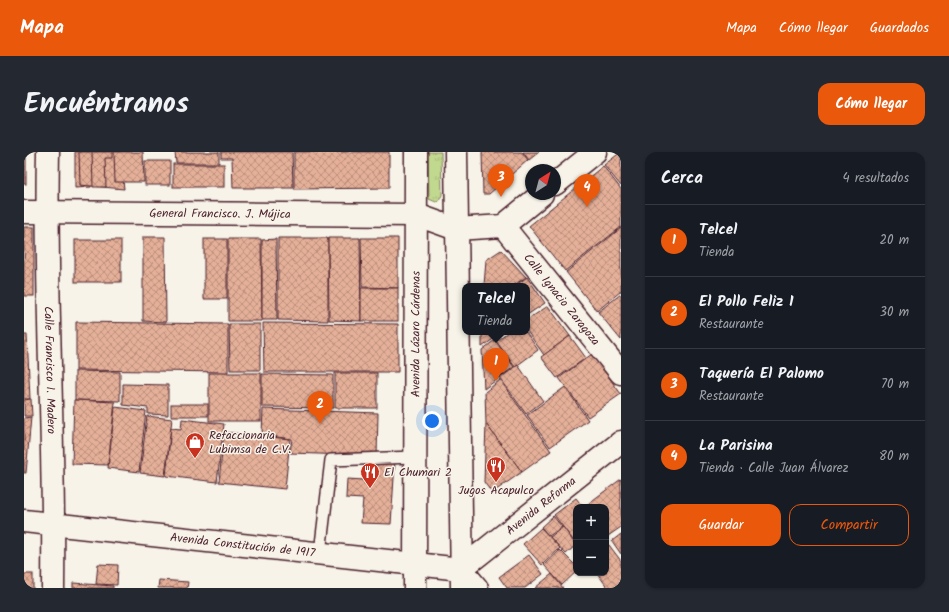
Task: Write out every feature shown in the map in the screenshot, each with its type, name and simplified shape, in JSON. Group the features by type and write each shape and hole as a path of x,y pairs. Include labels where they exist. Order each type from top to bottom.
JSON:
{"street":[{"name":"Calle Francisco I. Madero","path":"48,152 47,212 54,524 53,588"},
{"name":"Avenida Lázaro Cárdenas","path":"415,588 414,457 417,215 416,152"},
{"path":"456,152 461,578 478,588"},
{"path":"561,179 595,152"},
{"path":"456,229 503,226 535,200"},
{"name":"General Francisco. J. Mújica","path":"24,212 417,215 456,229"},
{"name":"Calle Ignacio Zaragoza","path":"503,226 621,373"},
{"name":"Avenida Reforma","path":"461,578 621,442"},
{"name":"Avenida Constitución de 1917","path":"24,521 414,564 461,578"}],"lane":[{"path":"320,553 331,460 414,457"}],"green space":[{"path":"428,152 441,152 442,195 439,201 436,202 429,199"}],"building":[{"path":"75,152 91,152 91,187 75,188"},
{"path":"79,152 120,152 124,189 80,185"},
{"path":"92,152 112,152 112,158 105,158 106,187 93,187"},
{"path":"114,152 143,152 144,182 115,182"},
{"path":"175,152 219,152 219,163 176,163"},
{"path":"221,152 292,152 293,188 233,188 232,158 221,158"},
{"path":"294,152 389,152 389,188 294,189"},
{"path":"482,152 522,152 528,160 489,194 483,194"},
{"path":"523,152 539,152 529,160"},
{"path":"621,152 621,186 604,165"},
{"path":"24,157 26,157 26,184 24,184"},
{"path":"145,161 170,161 170,185 145,185"},
{"path":"173,164 224,164 224,187 173,187"},
{"path":"603,166 621,189 621,227 565,271 529,226"},
{"path":"24,227 34,227 34,296 24,296"},
{"path":"621,228 621,291 597,311 566,272"},
{"path":"143,237 165,237 166,322 143,321"},
{"path":"278,238 328,238 328,321 278,320"},
{"path":"328,238 360,238 361,321 329,320"},
{"path":"361,238 398,238 398,288 362,287"},
{"path":"204,239 227,239 227,299 204,299"},
{"path":"228,239 261,239 262,321 228,321"},
{"path":"276,239 277,320 262,320 262,240"},
{"path":"75,240 121,240 121,282 75,282"},
{"path":"501,250 526,277 517,283 484,283 486,260"},
{"path":"527,277 545,303 530,313 530,283 519,283"},
{"path":"361,288 398,288 398,321 361,321"},
{"path":"621,294 621,340 598,312"},
{"path":"548,306 570,336 544,355 530,335 530,318"},
{"path":"76,322 228,324 228,372 76,370"},
{"path":"263,323 398,324 398,372 264,372"},
{"path":"229,324 260,324 260,370 230,370"},
{"path":"24,335 27,335 30,399 24,399"},
{"path":"482,335 499,335 482,347"},
{"path":"504,335 528,335 538,350 515,367 496,341"},
{"path":"570,336 586,358 557,378 541,357"},
{"path":"495,340 514,367 484,389 482,350"},
{"path":"592,354 621,394 588,417 559,378"},
{"path":"518,365 543,401 526,414 500,378"},
{"path":"75,371 120,372 120,401 75,400"},
{"path":"209,373 261,373 261,421 209,421"},
{"path":"335,373 377,373 377,408 335,408"},
{"path":"262,374 333,375 333,408 262,407"},
{"path":"500,380 551,451 522,472 486,424 485,392"},
{"path":"123,384 168,385 168,415 148,414 148,408 123,405"},
{"path":"565,387 588,420 550,447 527,415"},
{"path":"31,399 32,416 24,416 24,400"},
{"path":"74,400 115,402 108,465 72,464"},
{"path":"171,404 208,404 208,416 171,416"},
{"path":"115,407 146,411 139,472 108,468"},
{"path":"263,409 378,413 377,456 290,453 292,439 262,435"},
{"path":"147,416 172,419 165,476 140,473"},
{"path":"31,417 26,473 24,473 24,418"},
{"path":"182,419 224,424 217,482 166,476 171,428 181,429"},
{"path":"486,424 522,472 492,493 484,482"},
{"path":"224,432 290,439 285,489 219,482"},
{"name":"El Chumari 2","path":"365,460 395,462 391,524 361,523 363,499 346,498 347,479 364,480"},
{"path":"621,479 621,527 609,535 609,504 588,504"},
{"path":"576,498 581,504 573,504 573,540 554,515"},
{"path":"553,516 562,527 549,536 541,527"},
{"path":"563,527 573,541 573,548 566,554 550,537"},
{"path":"541,528 560,548 542,565 523,544"},
{"path":"621,534 621,554 612,541"},
{"path":"609,545 621,561 621,588 608,588 599,576 609,576"},
{"path":"560,550 573,563 573,575 562,585 544,565"},
{"path":"529,555 543,574 525,588 507,588 499,577"},
{"path":"98,564 118,565 117,585 96,584"},
{"path":"24,574 33,574 33,588 24,588"},
{"path":"552,574 563,588 535,588"},
{"path":"159,580 188,582 187,588 158,588"},
{"path":"73,583 113,586 113,588 73,588"}],"place":[{"name":"Taquería El Palomo","path":"501,197"},
{"name":"La Parisina","path":"587,207"},
{"name":"Telcel","path":"496,381"},
{"name":"El Pollo Feliz 1","path":"320,424"},
{"name":"Refaccionaria Lubimsa de C.V.","path":"195,459"},
{"name":"Jugos Acapulco","path":"496,483"},
{"name":"El Chumari 2","path":"370,489"}]}
